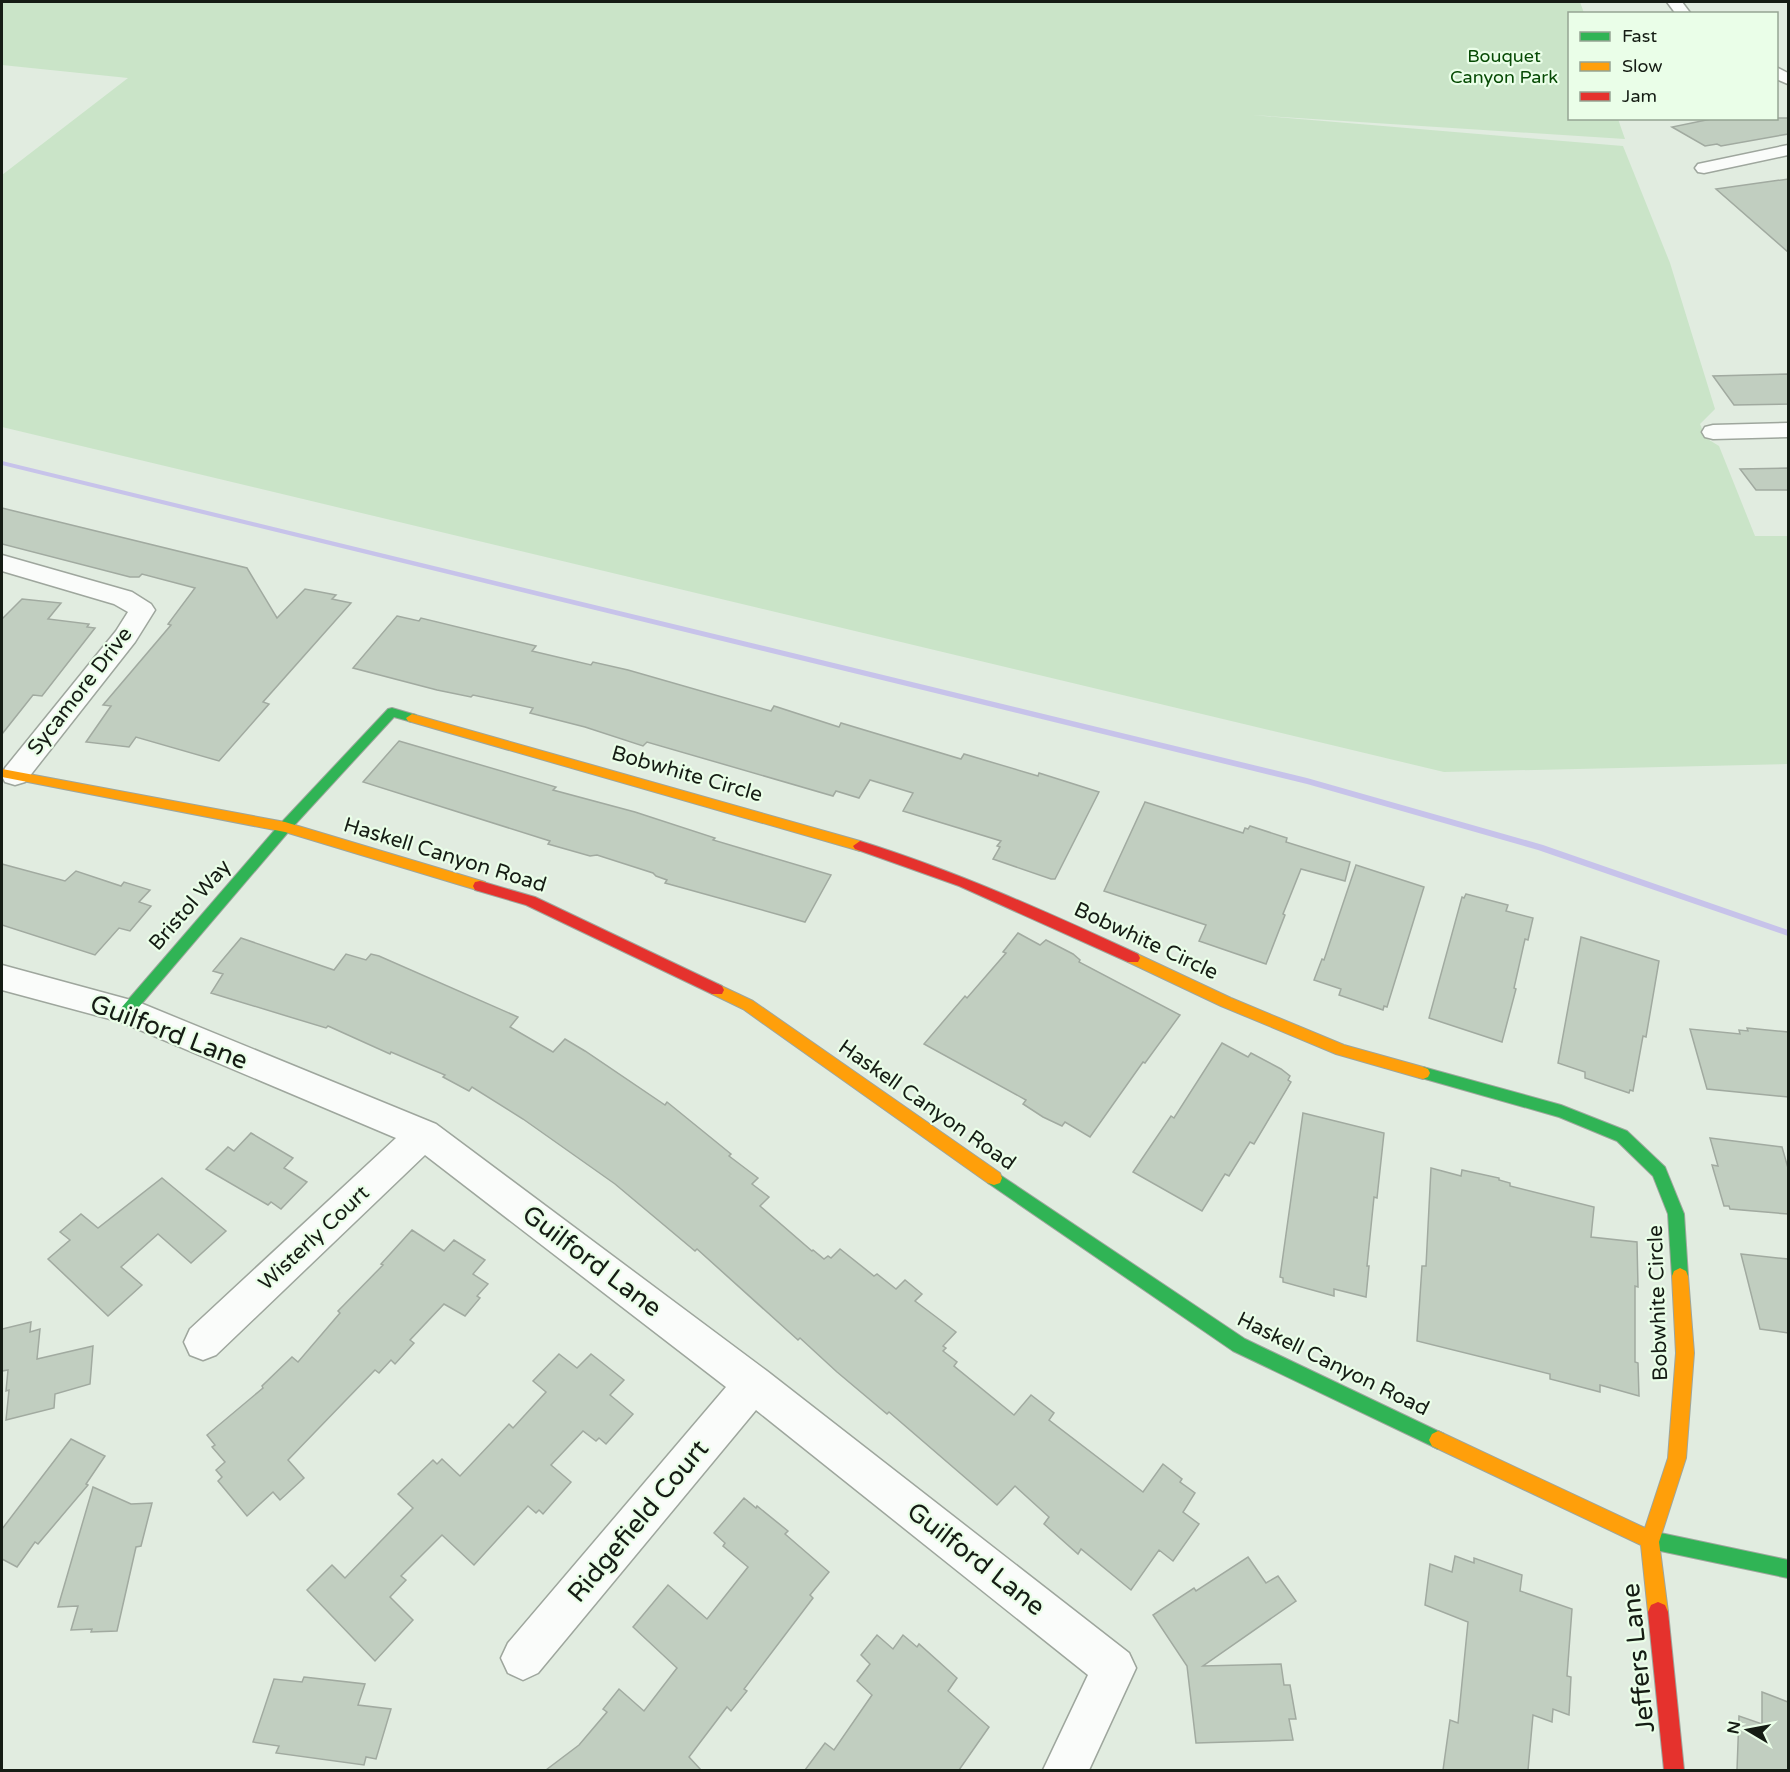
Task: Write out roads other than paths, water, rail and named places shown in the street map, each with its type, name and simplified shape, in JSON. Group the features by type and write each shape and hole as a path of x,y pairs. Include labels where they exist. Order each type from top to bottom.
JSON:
{"street":[{"path":"1704,168 1788,150"},
{"path":"1713,432 1788,430"},
{"name":"Sycamore Drive","path":"7,572 123,598 142,610 126,636 8,774"},
{"name":"Bobwhite Circle","path":"285,827 392,711 887,854 1008,900 1226,1002 1341,1050 1561,1111 1622,1136 1659,1172 1676,1214 1677,1226 1685,1353 1677,1458 1650,1540"},
{"name":"Haskell Canyon Road","path":"8,774 285,827 530,901 748,1005 972,1163 1239,1345 1650,1540 1788,1569"},
{"name":"Bristol Way","path":"127,1011 285,827"},
{"name":"Guilford Lane","path":"2,978 127,1011 424,1134 753,1384 1114,1668 1066,1770"},
{"name":"Wisterly Court","path":"203,1341 424,1134"},
{"name":"Ridgefield Court","path":"523,1658 753,1384"},
{"name":"Jeffers Lane","path":"1650,1540 1674,1770"}],"waterway":[{"path":"2,463 1307,781 1540,847 1788,933"}],"park label":[{"name":"Bouquet Canyon Park","path":"1504,66"}]}
